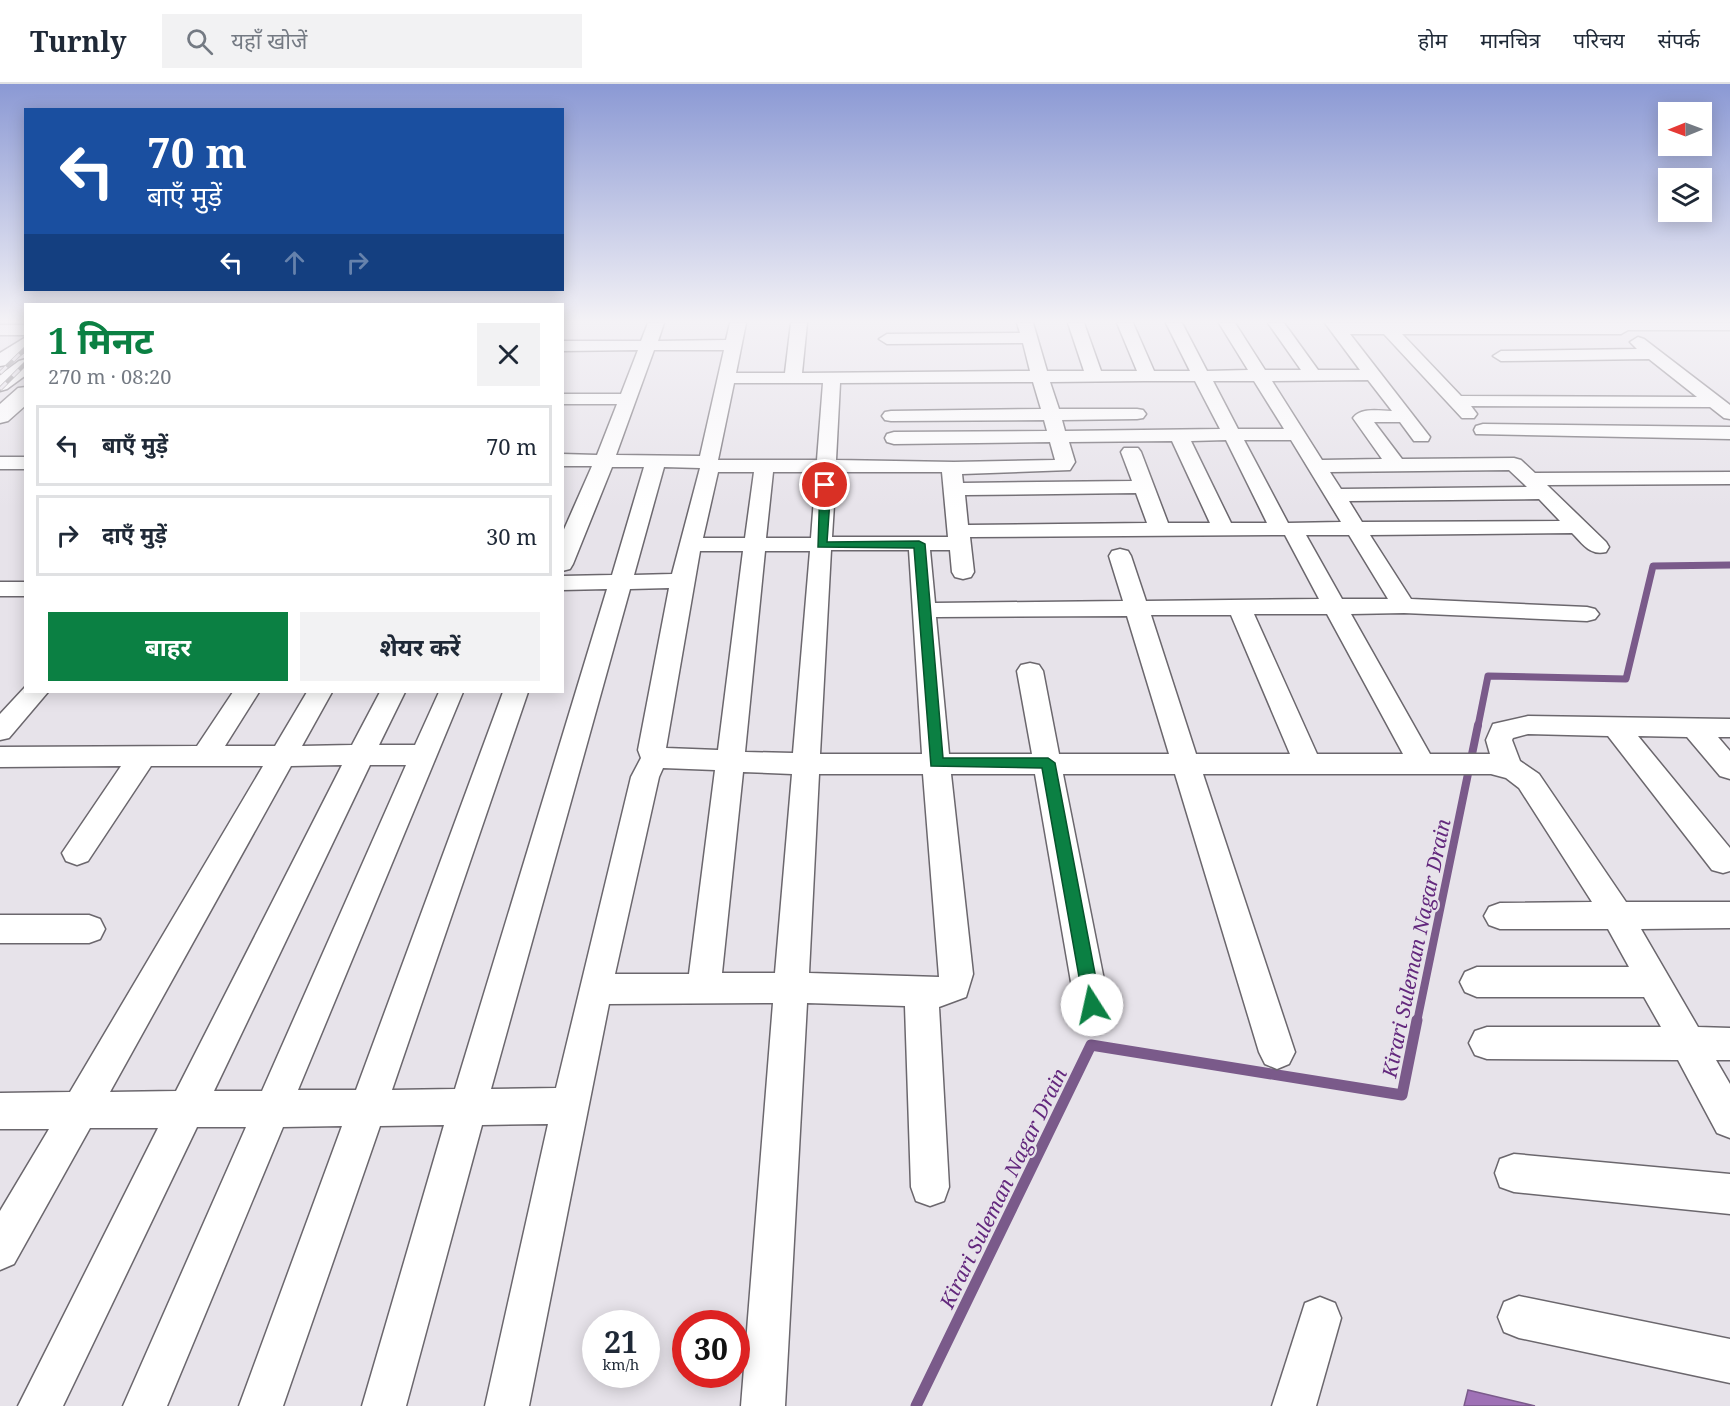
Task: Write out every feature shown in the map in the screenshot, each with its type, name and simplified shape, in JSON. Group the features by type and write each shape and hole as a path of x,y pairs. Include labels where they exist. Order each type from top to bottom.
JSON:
{"highway":[{"path":"0,416 24,395"}],"street":[{"path":"564,559 634,385"},
{"path":"507,1406 595,989 645,777 655,759 652,750 682,581 725,385"},
{"path":"763,1406 832,385"},
{"path":"564,460 764,466 942,465 950,468 1063,466 1065,462 1042,385"},
{"path":"1206,385 1231,435 1431,764"},
{"path":"1265,385 1404,606"},
{"path":"1381,385 1421,437"},
{"path":"1441,385 1514,464 1598,547"},
{"path":"1694,385 1724,407"},
{"path":"564,399 629,399"},
{"path":"1095,399 1048,407 891,416 894,443 1056,436 1296,434"},
{"path":"1456,401 1724,407"},
{"path":"1048,407 1137,414"},
{"path":"1396,465 1362,418 1367,416 1407,417"},
{"path":"1483,430 1730,433"},
{"path":"1179,435 1223,529"},
{"path":"1131,452 1160,530"},
{"path":"384,1406 619,582 656,461"},
{"path":"0,463 24,463"},
{"path":"1316,466 1514,464"},
{"path":"704,989 764,466"},
{"path":"950,468 963,572"},
{"path":"1335,495 1730,478"},
{"path":"953,489 1144,487"},
{"path":"691,545 919,544 959,537 1160,530 1579,527"},
{"path":"595,989 790,988 941,992 954,986 957,974 936,763 919,544"},
{"path":"1120,556 1277,1052"},
{"path":"564,583 682,581"},
{"path":"0,589 24,589"},
{"path":"924,610 1404,606 1587,614"},
{"path":"1239,607 1308,764"},
{"path":"1030,671 1092,1005"},
{"path":"0,731 34,693"},
{"path":"205,756 245,693"},
{"path":"0,1250 318,693"},
{"path":"39,1406 392,693"},
{"path":"145,1406 451,693"},
{"path":"261,1406 516,693"},
{"path":"1499,765 1499,740 1502,731 1528,724 1617,728 1730,728"},
{"path":"1617,728 1723,861"},
{"path":"1695,728 1730,769"},
{"path":"0,757 423,755"},
{"path":"77,853 143,756"},
{"path":"655,759 805,764 1431,764 1499,765 1519,771 1528,781 1617,915 1730,1120"},
{"path":"1500,916 1730,915"},
{"path":"0,929 89,929"},
{"path":"1477,982 1654,982"},
{"path":"921,991 930,1187"},
{"path":"1487,1044 1730,1044"},
{"path":"0,1111 572,1106"},
{"path":"1514,1173 1730,1194"},
{"path":"1519,1317 1730,1361"},
{"path":"1294,1406 1320,1318"}],"shaded area":[{"path":"1468,1390 1535,1406 1464,1406"}],"waterway":[{"name":"Kirari Suleman Nagar Drain","path":"1478,726 1488,676 1626,679 1653,566 1730,565"},
{"name":"Kirari Suleman Nagar Drain","path":"1417,1022 1478,725"},
{"name":"Kirari Suleman Nagar Drain","path":"916,1406 1091,1045 1402,1095 1417,1020"}],"railway":[{"path":"0,389 4,385"}],"route":[{"path":"825,485 821,545 919,544 936,763 1048,763 1092,1005"}]}
